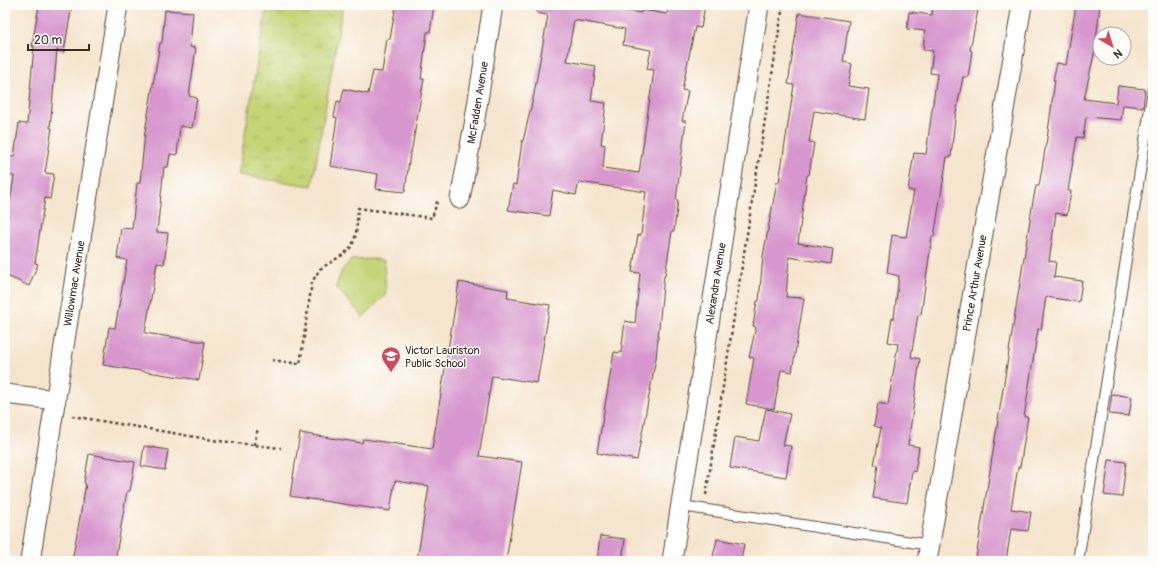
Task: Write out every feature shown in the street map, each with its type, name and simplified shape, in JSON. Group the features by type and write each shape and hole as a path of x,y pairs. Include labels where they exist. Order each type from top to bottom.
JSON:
{"street":[{"name":"Willowmac Avenue","path":"30,561 118,5"},
{"name":"McFadden Avenue","path":"460,199 474,125 493,5"},
{"name":"Alexandra Avenue","path":"672,561 682,506 759,5"},
{"name":"Prince Arthur Avenue","path":"928,553 1022,5"},
{"path":"5,394 56,400"}],"lane":[{"path":"1078,561 1153,90"},
{"path":"682,506 928,553"}],"path":[{"path":"706,495 783,5"},
{"path":"272,360 300,364 312,282 320,269 344,254 352,246 356,234 358,208 432,218 438,199"},
{"path":"70,416 281,448"},
{"path":"254,445 258,428"}],"green space":[{"path":"267,5 343,5 312,186 238,175"},
{"path":"377,259 384,261 386,294 363,317 336,287 342,270 351,260"}],"building":[{"path":"39,5 72,5 64,52 57,50 50,128 52,128 45,173 54,174 50,199 45,198 35,263 38,264 29,286 5,275 5,236 14,176 5,175 5,156 14,157 19,123 27,124 34,46 32,46"},
{"path":"396,5 434,5 430,32 427,32 421,79 424,79 410,153 405,192 376,189 378,174 330,166 337,118 334,117 337,101 341,102 344,89 368,94 373,71 382,72 387,39 390,39"},
{"path":"537,5 593,5 641,13 642,10 667,14 669,5 705,5 701,28 695,27 682,90 688,91 682,121 686,121 676,200 678,200 674,231 672,231 664,276 656,358 637,460 597,453 614,352 621,353 625,321 635,323 640,273 632,272 638,235 641,235 646,192 579,182 576,195 553,190 549,216 508,210 513,184 516,185 522,141 534,94 548,15 537,13","holes":["574,20 625,29 623,45 651,50 647,69 654,70 639,173 603,168 605,145 601,144 606,103 591,101 596,66 567,61"]},
{"path":"933,5 979,5 970,50 972,51 968,77 963,77 955,118 951,157 947,157 934,237 932,236 921,315 918,315 911,357 920,359 908,445 919,447 915,472 912,471 907,503 873,498 878,465 874,465 881,428 874,426 878,403 888,405 898,344 888,342 892,318 894,318 899,276 887,273 892,235 906,237 914,191 908,190 914,153 926,154 937,74 930,73 933,51 923,50 925,31 907,29 909,12 932,15"},
{"path":"1076,5 1100,5 1098,26 1092,26 1092,63 1084,99 1116,103 1118,86 1145,89 1143,107 1123,105 1121,120 1086,117 1083,138 1077,137 1068,191 1071,191 1067,215 1056,213 1049,261 1056,262 1054,277 1082,281 1079,302 1046,297 1041,330 1038,329 1024,417 1028,417 1020,467 1018,467 1011,509 1031,512 1028,531 1011,529 1006,561 976,558 1033,201 1036,186 1039,186 1048,132 1055,80 1053,80 1057,63 1066,65"},
{"path":"165,10 193,12 190,47 196,48 189,96 197,98 192,128 180,126 177,155 170,154 168,167 164,167 157,232 168,233 164,264 157,263 145,333 205,342 199,380 103,365 109,327 115,328 127,260 117,258 121,228 132,229 137,183 140,183 145,132 160,43 162,43"},
{"path":"799,13 849,21 843,62 852,64 848,86 869,89 865,119 814,111 809,142 814,143 809,175 807,175 798,243 833,249 831,264 789,257 786,297 804,298 792,372 781,370 774,409 746,404 754,358 749,357 756,327 753,326 757,301 759,301 763,256 777,182 779,182 794,85 788,84"},
{"path":"459,282 508,290 507,298 550,305 537,383 492,376 479,456 522,462 506,561 417,561 429,486 395,481 390,511 290,496 300,433 362,443 363,439 432,449"},
{"path":"1112,394 1132,397 1129,416 1109,414"},
{"path":"766,409 790,414 783,445 791,446 786,477 730,468 735,437 759,441"},
{"path":"144,446 168,450 165,470 141,466"},
{"path":"89,454 135,462 130,491 127,491 115,561 72,561 86,484 84,483"},
{"path":"1109,460 1126,462 1122,497 1104,495"},
{"path":"600,536 625,539 622,561 597,561"},
{"path":"717,539 744,544 741,561 712,561"}],"place":[{"name":"Victor Lauriston Public School","path":"391,373"}]}
